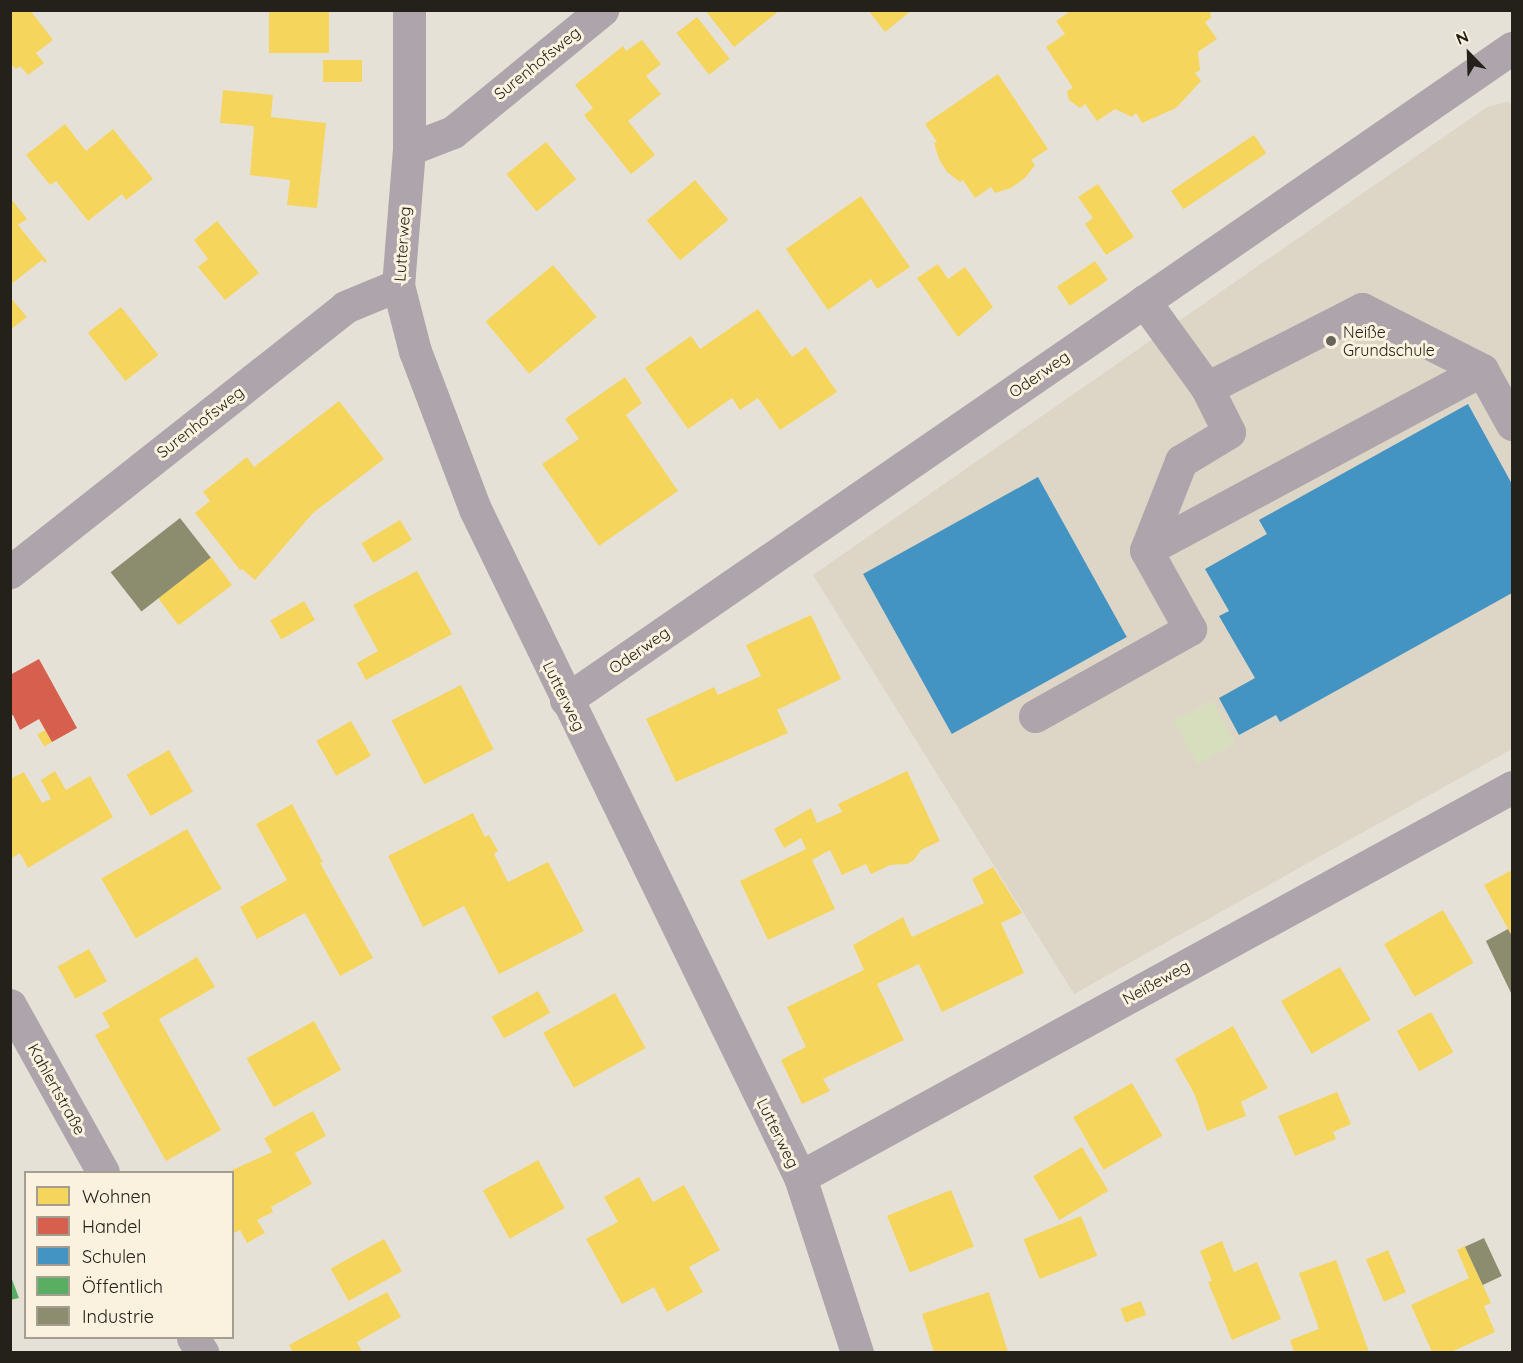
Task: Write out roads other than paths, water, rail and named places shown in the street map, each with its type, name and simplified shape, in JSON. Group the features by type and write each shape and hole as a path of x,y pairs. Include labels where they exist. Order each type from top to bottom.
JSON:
{"street":[{"name":"Lutterweg","path":"409,10 409,149 398,285 415,351 475,509 800,1177 857,1353"},
{"name":"Surenhofsweg","path":"409,149 453,132 602,10"},
{"name":"Oderweg","path":"566,700 1512,48"},
{"name":"Surenhofsweg","path":"10,572 345,307 398,285"},
{"path":"1144,302 1207,388 1229,432 1181,461 1146,550"},
{"path":"1207,388 1362,309 1482,370 1512,424"},
{"path":"1146,550 1482,370"},
{"path":"1035,716 1190,629 1146,550"},
{"name":"Neißeweg","path":"800,1177 1512,787"},
{"name":"Kahlertstraße","path":"10,1005 102,1171"},
{"path":"194,1339 202,1353"}],"place":[{"name":"Neiße Grundschule","path":"1331,341"}]}
